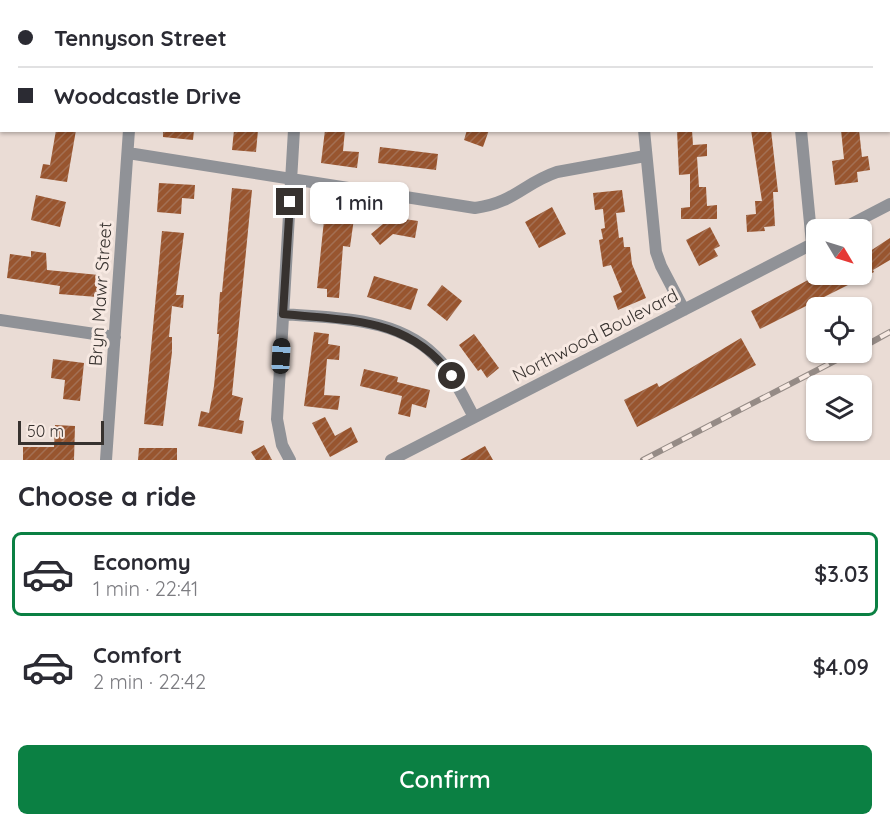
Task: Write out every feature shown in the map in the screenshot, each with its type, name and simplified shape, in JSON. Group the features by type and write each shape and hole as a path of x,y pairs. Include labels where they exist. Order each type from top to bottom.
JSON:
{"street":[{"name":"Bryn Mawr Street","path":"106,460 129,132"},
{"path":"290,460 282,445 277,419 294,132"},
{"path":"644,132 656,252 684,309"},
{"path":"801,132 811,219"},
{"path":"128,153 475,208 497,205 543,177 557,172 645,156"},
{"path":"861,219 890,204"},
{"name":"Northwood Boulevard","path":"391,460 806,247"},
{"path":"283,314 372,322 404,333 441,362 474,417"},
{"path":"0,320 115,337"}],"building":[{"path":"56,132 76,132 67,182 40,178 43,164 50,165"},
{"path":"163,132 194,132 193,140 163,137"},
{"path":"234,132 258,132 256,152 232,150"},
{"path":"325,132 345,132 343,151 359,152 357,168 321,163"},
{"path":"466,132 488,132 483,147 464,140"},
{"path":"677,132 692,132 693,145 707,144 707,156 697,157 699,187 706,187 707,206 717,205 717,219 681,219 681,208 690,207 690,174 679,175"},
{"path":"751,132 771,132 778,192 773,192 775,226 764,227 765,231 747,232 746,215 756,214 755,201 762,201"},
{"path":"841,132 859,132 862,157 868,156 870,170 857,172 858,182 835,185 832,161 844,159"},
{"path":"380,147 438,154 436,170 378,163"},
{"path":"159,183 195,185 194,199 182,198 181,214 157,212"},
{"path":"232,188 252,190 232,395 243,398 239,420 244,421 242,434 198,426 201,411 209,413 214,386 220,292 222,292"},
{"path":"622,190 625,212 616,213 619,238 623,237 624,247 630,247 632,264 646,298 618,310 613,296 622,292 611,265 603,267 599,240 603,239 601,229 605,228 603,209 595,210 593,193"},
{"path":"36,195 66,202 60,227 31,220"},
{"path":"326,201 356,204 350,247 343,246 339,298 327,297 327,289 317,288"},
{"path":"552,207 566,234 539,248 525,222"},
{"path":"384,216 418,221 415,238 393,234 380,245 371,234 383,224"},
{"path":"710,227 720,246 714,249 718,256 699,266 686,240"},
{"path":"162,231 184,233 176,295 184,295 183,308 172,306 169,337 172,337 172,352 163,426 144,424"},
{"path":"890,238 890,260 873,270 872,273 872,250"},
{"path":"31,251 46,253 47,270 99,275 97,297 59,294 60,286 7,278 10,254 31,257"},
{"path":"374,276 418,289 411,310 367,297"},
{"path":"806,281 806,285 848,285 824,297 806,297 806,306 760,329 751,311"},
{"path":"442,285 462,301 447,321 427,305"},
{"path":"314,332 329,334 328,344 340,346 339,360 327,359 324,395 340,396 338,410 304,406"},
{"path":"474,334 499,368 487,378 481,369 478,371 459,345"},
{"path":"741,338 756,365 637,427 624,400 657,383 659,387"},
{"path":"53,359 84,363 80,401 63,399 65,380 51,378"},
{"path":"364,369 398,377 397,382 430,390 426,408 412,404 410,417 398,414 402,396 360,386"},
{"path":"325,417 335,436 351,427 358,442 330,457 312,423"},
{"path":"55,425 75,426 74,460 23,460 23,447 54,447"},
{"path":"264,445 272,460 256,460 251,452"},
{"path":"485,446 493,460 460,460"},
{"path":"139,448 177,448 177,460 138,460"}],"railway":[{"path":"872,342 890,332"},
{"path":"643,460 831,363"}],"route":[{"path":"290,202 283,314 372,322 404,333 432,353 452,376"}]}
